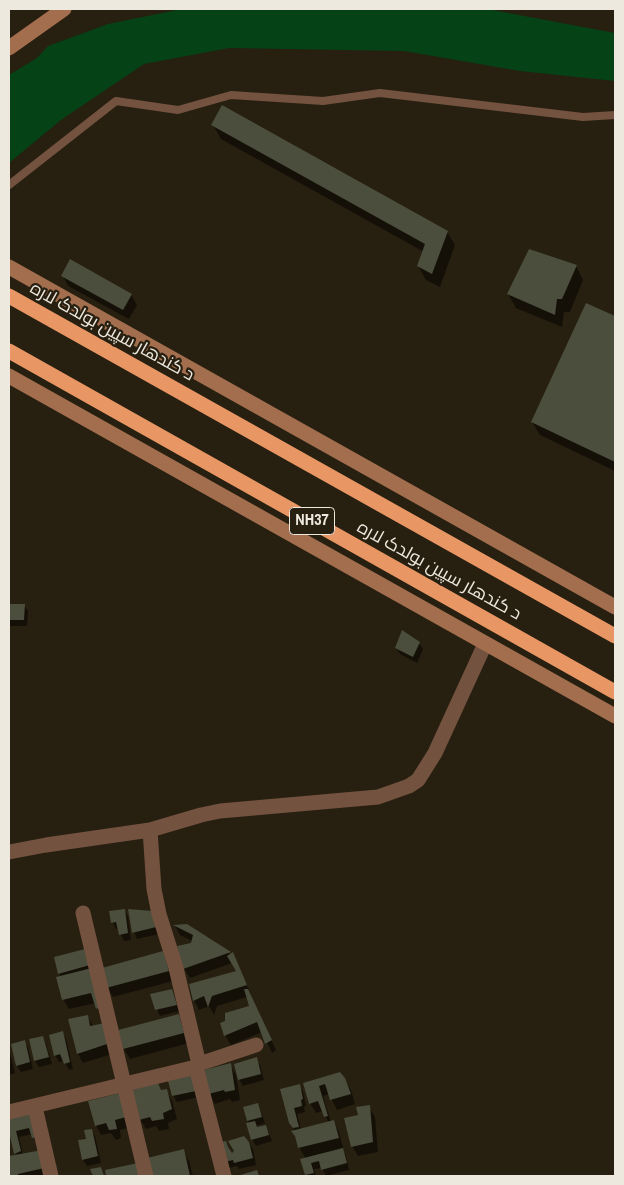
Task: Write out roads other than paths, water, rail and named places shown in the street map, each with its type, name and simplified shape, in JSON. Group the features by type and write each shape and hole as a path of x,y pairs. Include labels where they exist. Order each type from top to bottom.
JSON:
{"highway":[{"name":"د کندهار سپین بولدک لاره","path":"9,296 615,636"},
{"name":"د کندهار سپین بولدک لاره","path":"9,351 615,692"}],"street":[{"path":"9,48 64,9"},
{"path":"9,267 615,607"},
{"path":"9,376 615,716"},
{"path":"9,852 46,844 150,830 220,811 378,797 409,786 418,780 434,753 485,644"},
{"path":"150,830 159,914 176,968 224,1176"},
{"path":"83,913 146,1176"},
{"path":"9,1112 198,1066 256,1045"},
{"path":"35,1107 51,1176"}],"lane":[{"path":"9,185 116,101 178,110 231,96 323,101 380,93 583,117 615,114"}]}
